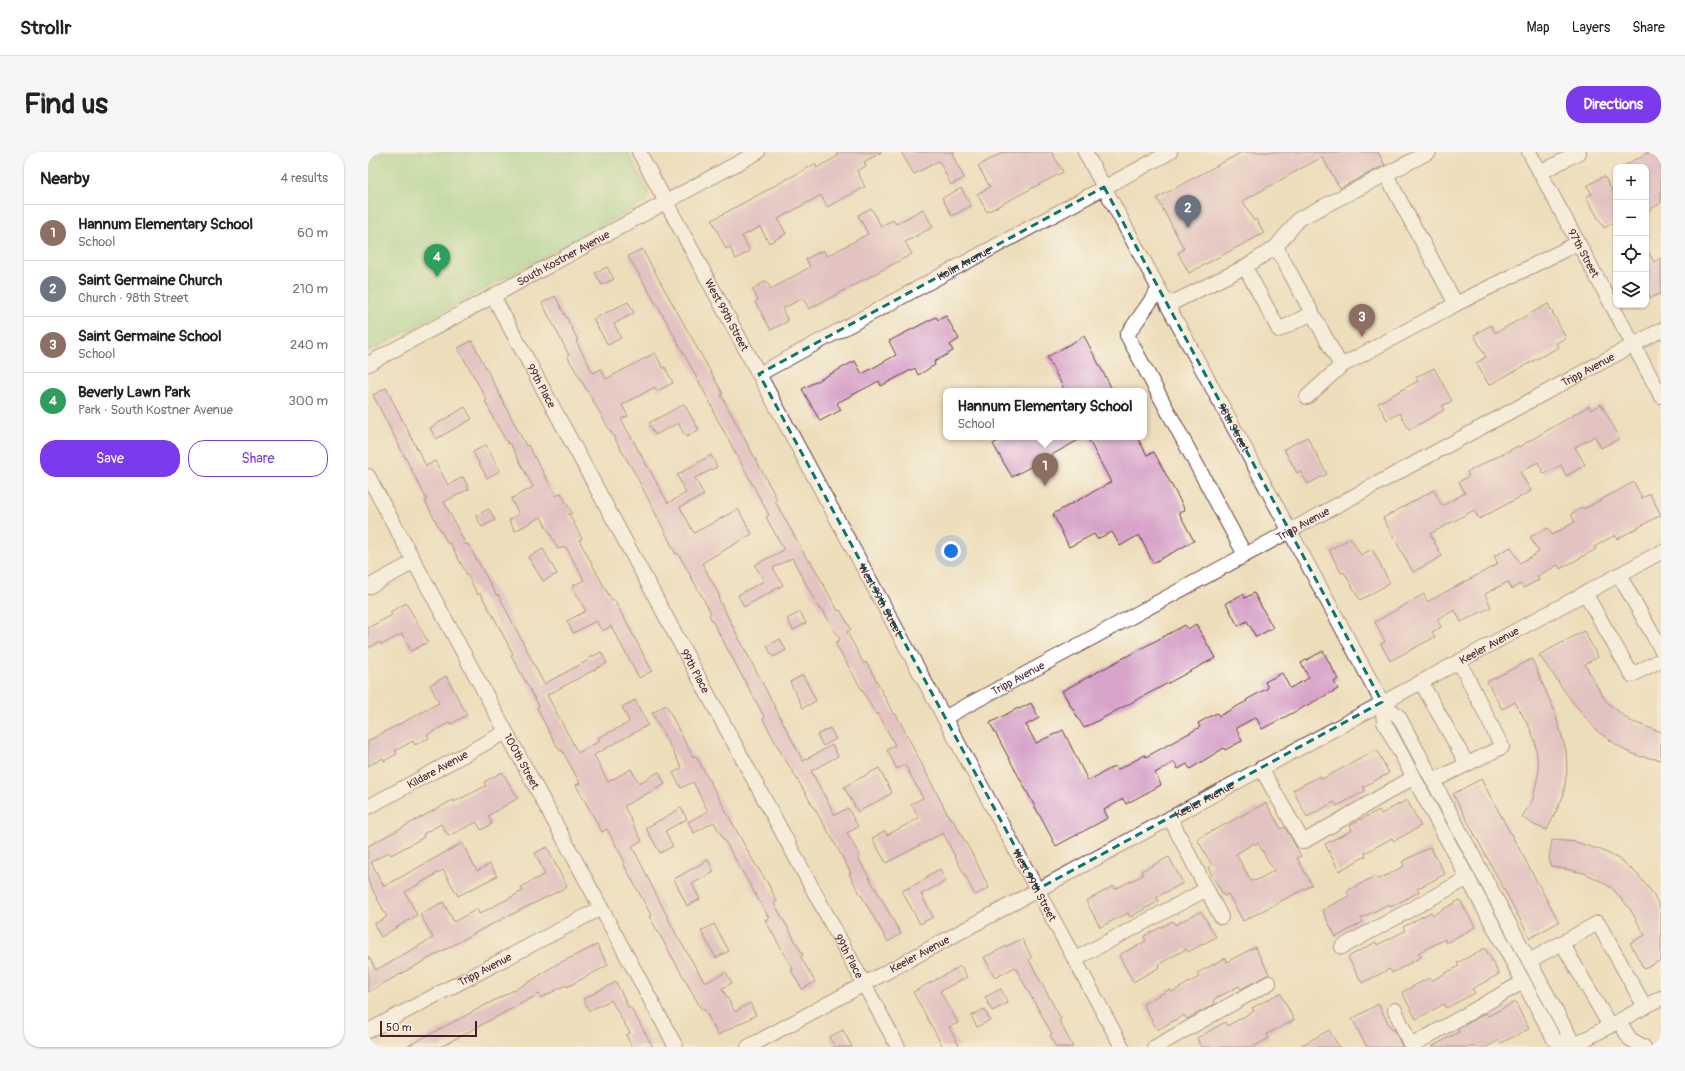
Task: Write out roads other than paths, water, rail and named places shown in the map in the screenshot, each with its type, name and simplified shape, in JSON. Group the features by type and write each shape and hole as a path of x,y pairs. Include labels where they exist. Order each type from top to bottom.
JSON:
{"street":[{"name":"West 99th Street","path":"639,152 1122,1047"},
{"name":"South Kostner Avenue","path":"368,364 758,152"},
{"name":"98th Street","path":"1085,152 1382,702"},
{"name":"Kolin Avenue","path":"759,374 1170,152"},
{"path":"1168,305 1245,267 1276,247 1299,220 1429,152"},
{"name":"97th Street","path":"1529,152 1661,396"},
{"path":"1540,173 1579,152"},
{"path":"1386,175 1456,304"},
{"path":"1307,397 1341,366 1456,304 1578,242"},
{"path":"1276,247 1341,366"},
{"path":"1245,267 1279,330 1312,313"},
{"path":"1159,289 1127,335 1245,555"},
{"name":"99th Place","path":"492,296 898,1047"},
{"name":"Tripp Avenue","path":"944,718 1661,330"},
{"name":"100th Street","path":"368,476 676,1047"},
{"name":"Keeler Avenue","path":"748,1047 1661,552"},
{"path":"368,587 414,562"},
{"path":"1619,575 1661,649"},
{"path":"1585,593 1632,675 1661,660"},
{"path":"1433,781 1502,747 1459,661"},
{"path":"1421,682 1467,764"},
{"path":"1382,702 1384,722 1555,1041 1573,1046 1592,1042 1614,1024 1661,998"},
{"path":"1382,702 1399,717 1573,1046"},
{"name":"Kildare Avenue","path":"368,807 506,732"},
{"path":"1261,768 1302,842 1414,777"},
{"path":"1170,818 1221,917"},
{"path":"1342,947 1468,878"},
{"path":"1075,959 1207,889"},
{"name":"Tripp Avenue","path":"368,1031 601,908"},
{"path":"1529,961 1598,924 1645,1007"},
{"path":"1562,943 1614,1024 1630,1040 1644,1047"},
{"path":"1395,1010 1411,1046 1523,982"},
{"path":"1155,1047 1268,983"}],"place":[{"name":"Saint Germaine Church","path":"1188,228"},
{"name":"Beverly Lawn Park","path":"437,277"},
{"name":"Saint Germaine School","path":"1362,337"},
{"name":"Hannum Elementary School","path":"1045,486"}]}
